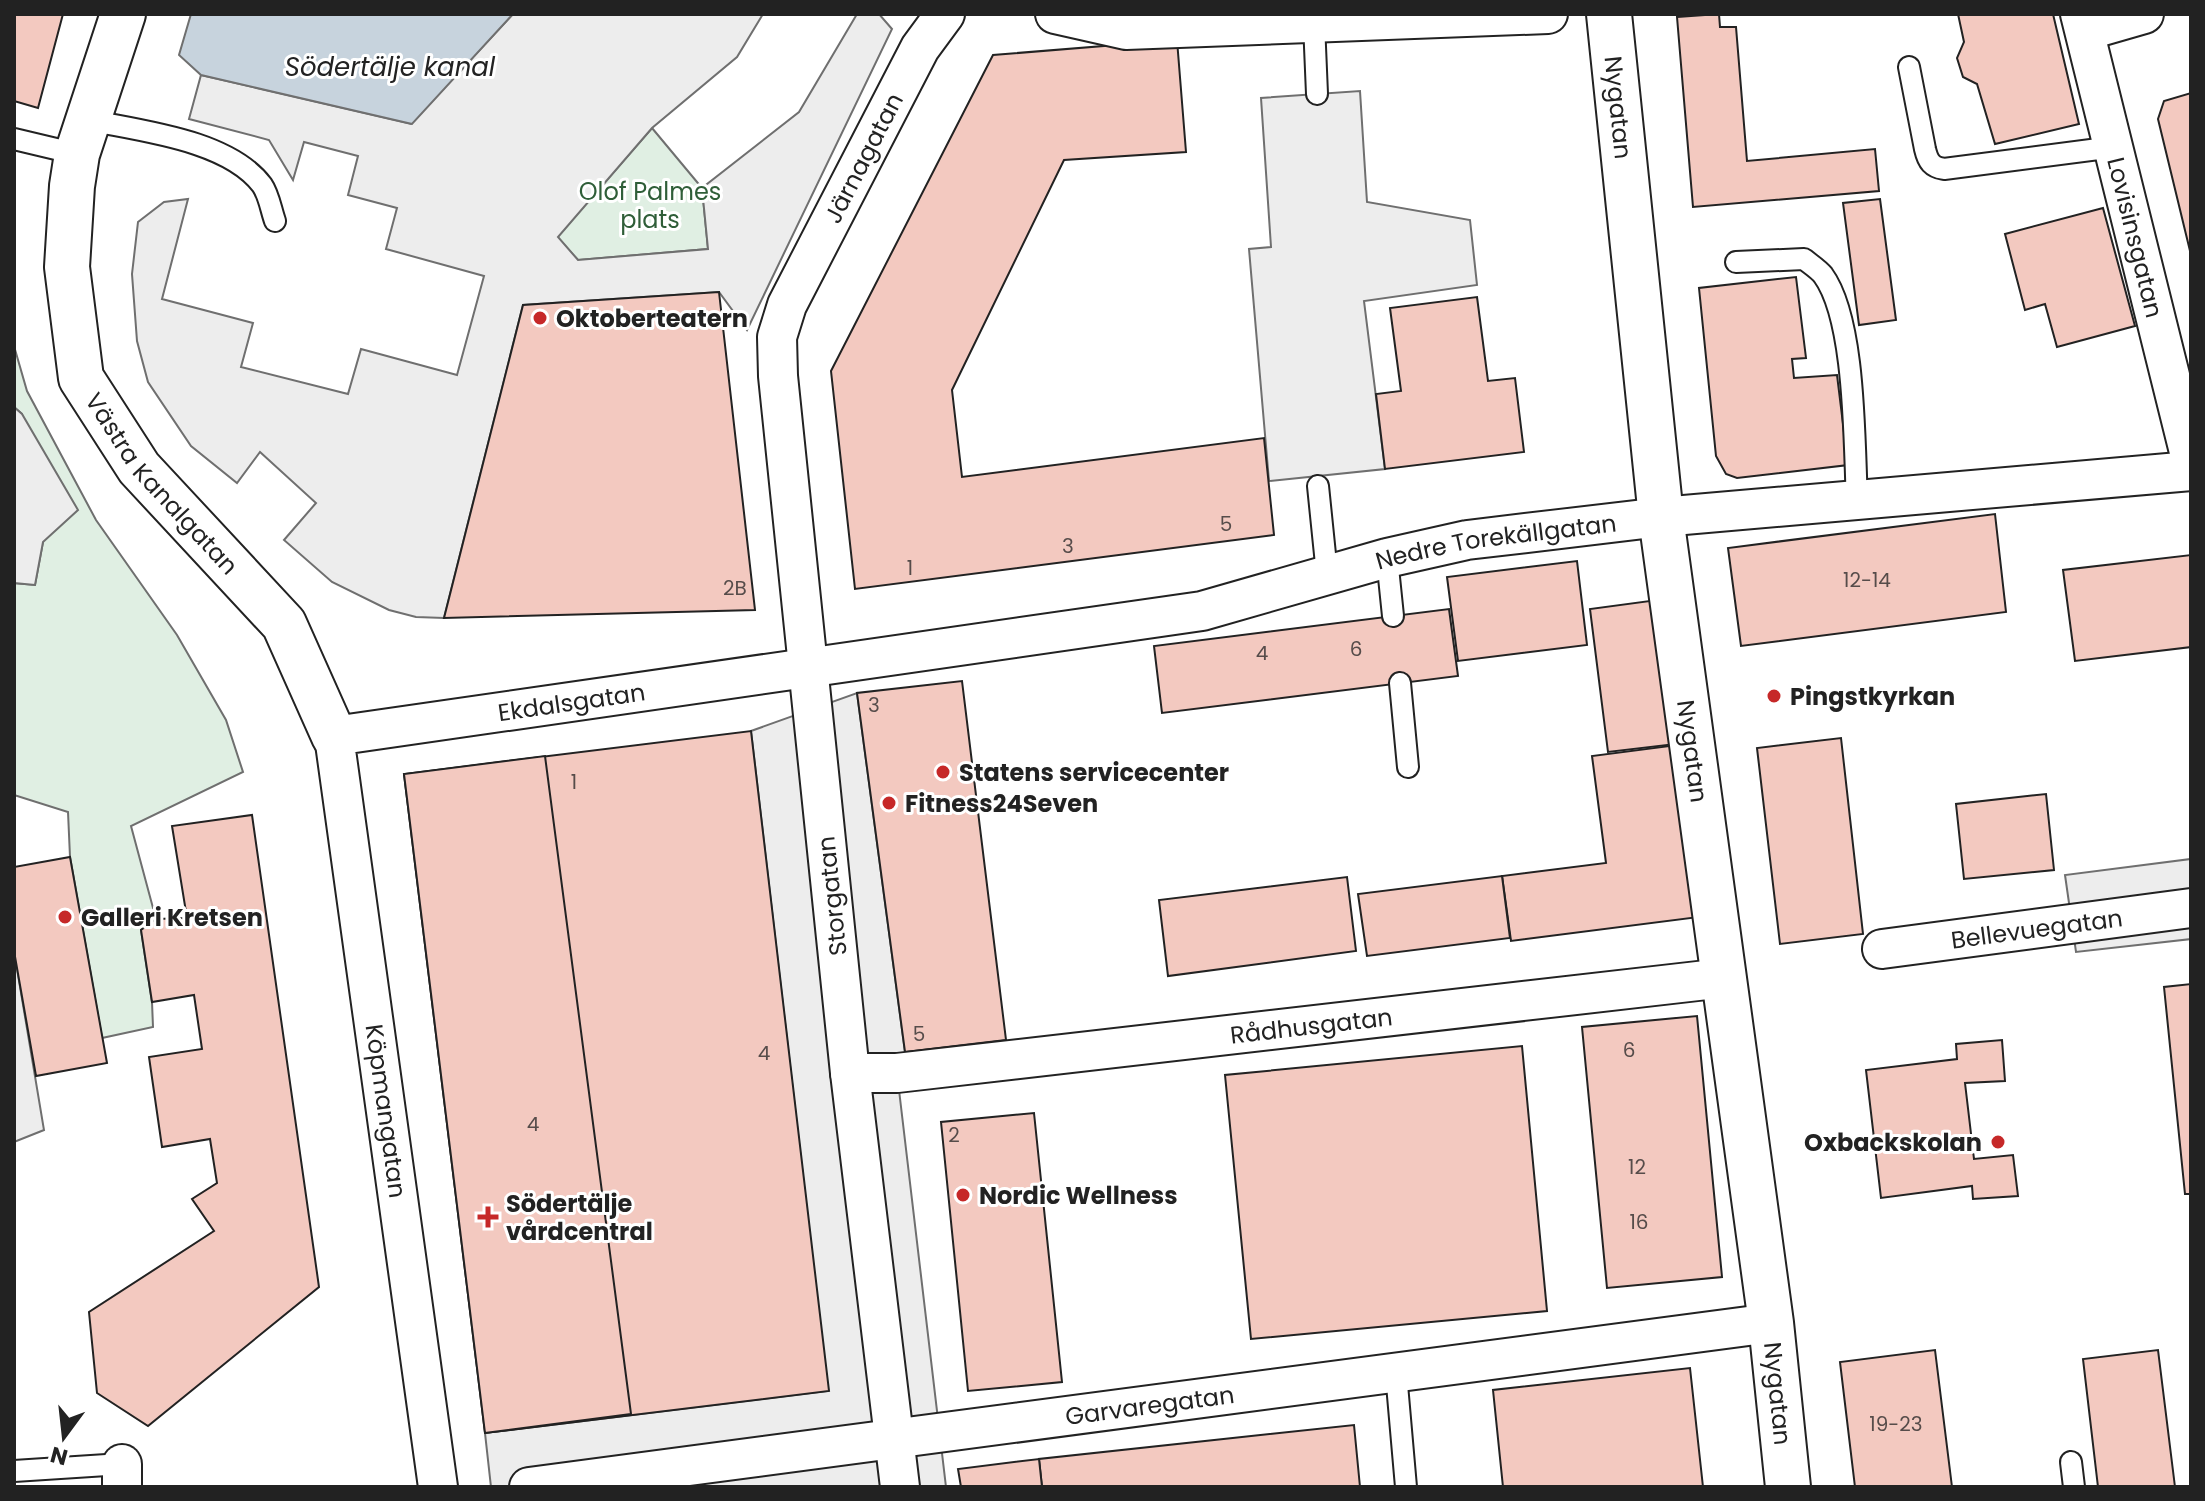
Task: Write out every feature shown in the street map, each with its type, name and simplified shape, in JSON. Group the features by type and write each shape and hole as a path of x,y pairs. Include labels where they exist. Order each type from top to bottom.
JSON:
{"street":[{"name":"Västra Kanalgatan","path":"123,14 83,137 72,186 67,267 81,378 139,468 284,624 334,736"},
{"path":"1055,14 1126,30 1548,14"},
{"name":"Nygatan","path":"1609,14 1661,517 1771,1323 1788,1487"},
{"path":"2082,23 2144,14"},
{"name":"Järnagatan","path":"787,305 920,48 942,18"},
{"name":"Lovisinsgatan","path":"2082,23 2191,460"},
{"name":"Storgatan","path":"787,305 777,337 778,376 850,1073 900,1487"},
{"name":"Nedre Torekällgatan","path":"809,667 1202,611 1327,574 1467,540 1661,517 2191,471"},
{"name":"Ekdalsgatan","path":"334,736 809,667"},
{"name":"Köpmangatan","path":"334,736 438,1487"},
{"name":"Bellevuegatan","path":"1882,949 2191,908"},
{"name":"Rådhusgatan","path":"850,1073 897,1073 1724,978"},
{"name":"Garvaregatan","path":"529,1487 1771,1323"}],"lane":[{"path":"1314,23 1317,94"},
{"path":"1909,67 1925,149 1934,167 1944,169 2114,147"},
{"path":"14,139 176,139 221,154 246,169 264,187 275,221"},
{"path":"1736,262 1804,259 1823,275 1834,299 1849,360 1857,501"},
{"path":"1318,486 1327,574"},
{"path":"1387,558 1393,616"},
{"path":"1400,683 1408,767"},
{"path":"1396,1373 1406,1487"},
{"path":"2071,1462 2074,1487"},
{"path":"14,1471 122,1475"}],"green space":[{"name":"Olof Palmes plats","path":"652,128 702,188 708,249 578,260 557,237"},
{"path":"14,346 27,391 96,520 177,635 226,720 243,772 131,826 156,919 141,930 153,1027 102,1038 70,857 68,812 14,795 14,583 35,585 43,542 22,414 14,407"}],"shaded area":[{"path":"513,14 763,14 737,57 652,128 558,237 578,260 708,249 702,188 799,112 857,14 879,14 892,29 747,330 719,292 523,305 444,618 416,617 389,610 332,582 284,540 316,503 260,452 237,483 191,446 148,382 137,341 132,274 138,222 164,202 188,199 162,299 253,323 241,367 348,394 361,349 457,375 484,276 386,249 397,208 348,195 358,156 304,142 293,180 269,140 189,119 201,75 411,124"},
{"path":"1360,91 1367,202 1470,220 1477,285 1364,301 1385,469 1269,481 1249,249 1271,247 1261,98"},
{"path":"14,407 22,414 78,510 43,542 35,585 14,583"},
{"path":"857,693 905,1052 897,1073 946,1487 491,1487 485,1433 828,1391 751,731"},
{"path":"2191,859 2191,939 2076,952 2065,875"},
{"path":"14,951 44,1130 14,1142"}],"water":[{"name":"Södertälje kanal","path":"191,14 513,14 412,124 201,75 179,55"}],"building":[{"path":"14,14 63,14 38,108 14,101"},
{"path":"1719,14 1720,27 1736,27 1747,161 1875,149 1879,191 1693,207 1677,17"},
{"path":"1958,14 2053,14 2079,124 1995,144 1977,84 1963,77 1957,58 1964,42"},
{"path":"1177,40 1186,152 1064,160 952,390 962,477 1264,438 1274,535 855,589 831,371 993,55"},
{"path":"2191,93 2191,255 2158,119 2164,101"},
{"path":"1880,199 1896,320 1859,325 1843,203"},
{"path":"2103,208 2135,326 2057,347 2045,304 2025,310 2005,234"},
{"path":"1796,277 1806,358 1792,359 1794,378 1837,375 1848,465 1737,478 1726,474 1716,456 1699,288"},
{"path":"719,292 755,610 444,618 523,305"},
{"path":"1477,297 1488,381 1515,378 1524,452 1385,469 1376,394 1401,391 1390,308"},
{"path":"1995,514 2006,612 1741,646 1728,548"},
{"path":"2191,555 2191,647 2075,661 2063,570"},
{"path":"1577,561 1587,645 1458,661 1447,577"},
{"path":"1657,600 1676,744 1608,752 1590,609"},
{"path":"1449,609 1458,676 1162,713 1154,646"},
{"path":"962,681 1006,1040 905,1052 857,693"},
{"path":"751,731 829,1391 485,1433 404,774"},
{"path":"1841,738 1863,934 1780,944 1757,748"},
{"path":"1677,745 1699,917 1511,941 1502,876 1606,863 1592,756"},
{"path":"545,756 631,1414 485,1433 404,774"},
{"path":"2046,794 2054,870 1964,879 1956,804"},
{"path":"252,815 319,1287 148,1426 97,1393 89,1312 214,1231 192,1199 217,1183 210,1139 162,1147 149,1057 202,1049 194,995 152,1002 141,930 156,919 187,918 172,826"},
{"path":"70,857 107,1063 36,1076 14,951 14,867"},
{"path":"1502,876 1510,938 1367,956 1358,894"},
{"path":"1347,877 1356,951 1168,976 1159,900"},
{"path":"2191,984 2191,1194 2185,1194 2164,987"},
{"path":"1697,1016 1722,1277 1607,1288 1582,1027"},
{"path":"2002,1040 2005,1081 1965,1083 1974,1159 2013,1155 2018,1196 1973,1199 1972,1186 1881,1198 1866,1070 1957,1059 1956,1044"},
{"path":"1522,1046 1547,1311 1251,1339 1225,1075"},
{"path":"1034,1113 1062,1382 968,1391 941,1122"},
{"path":"1935,1350 1952,1487 1855,1487 1840,1362"},
{"path":"2158,1350 2175,1487 2098,1487 2083,1359"},
{"path":"1690,1368 1703,1487 1503,1487 1493,1390"},
{"path":"1354,1425 1360,1487 1042,1487 1039,1459"},
{"path":"1039,1459 1042,1487 961,1487 958,1469"}],"place":[{"name":"Oktoberteatern","path":"540,318"},
{"name":"Pingstkyrkan","path":"1774,696"},
{"name":"Statens servicecenter","path":"943,772"},
{"name":"Fitness24Seven","path":"889,803"},
{"name":"Galleri Kretsen","path":"65,917"},
{"name":"Oxbackskolan","path":"1998,1142"},
{"name":"Nordic Wellness","path":"963,1195"},
{"name":"Södertälje vårdcentral","path":"488,1217"}]}
